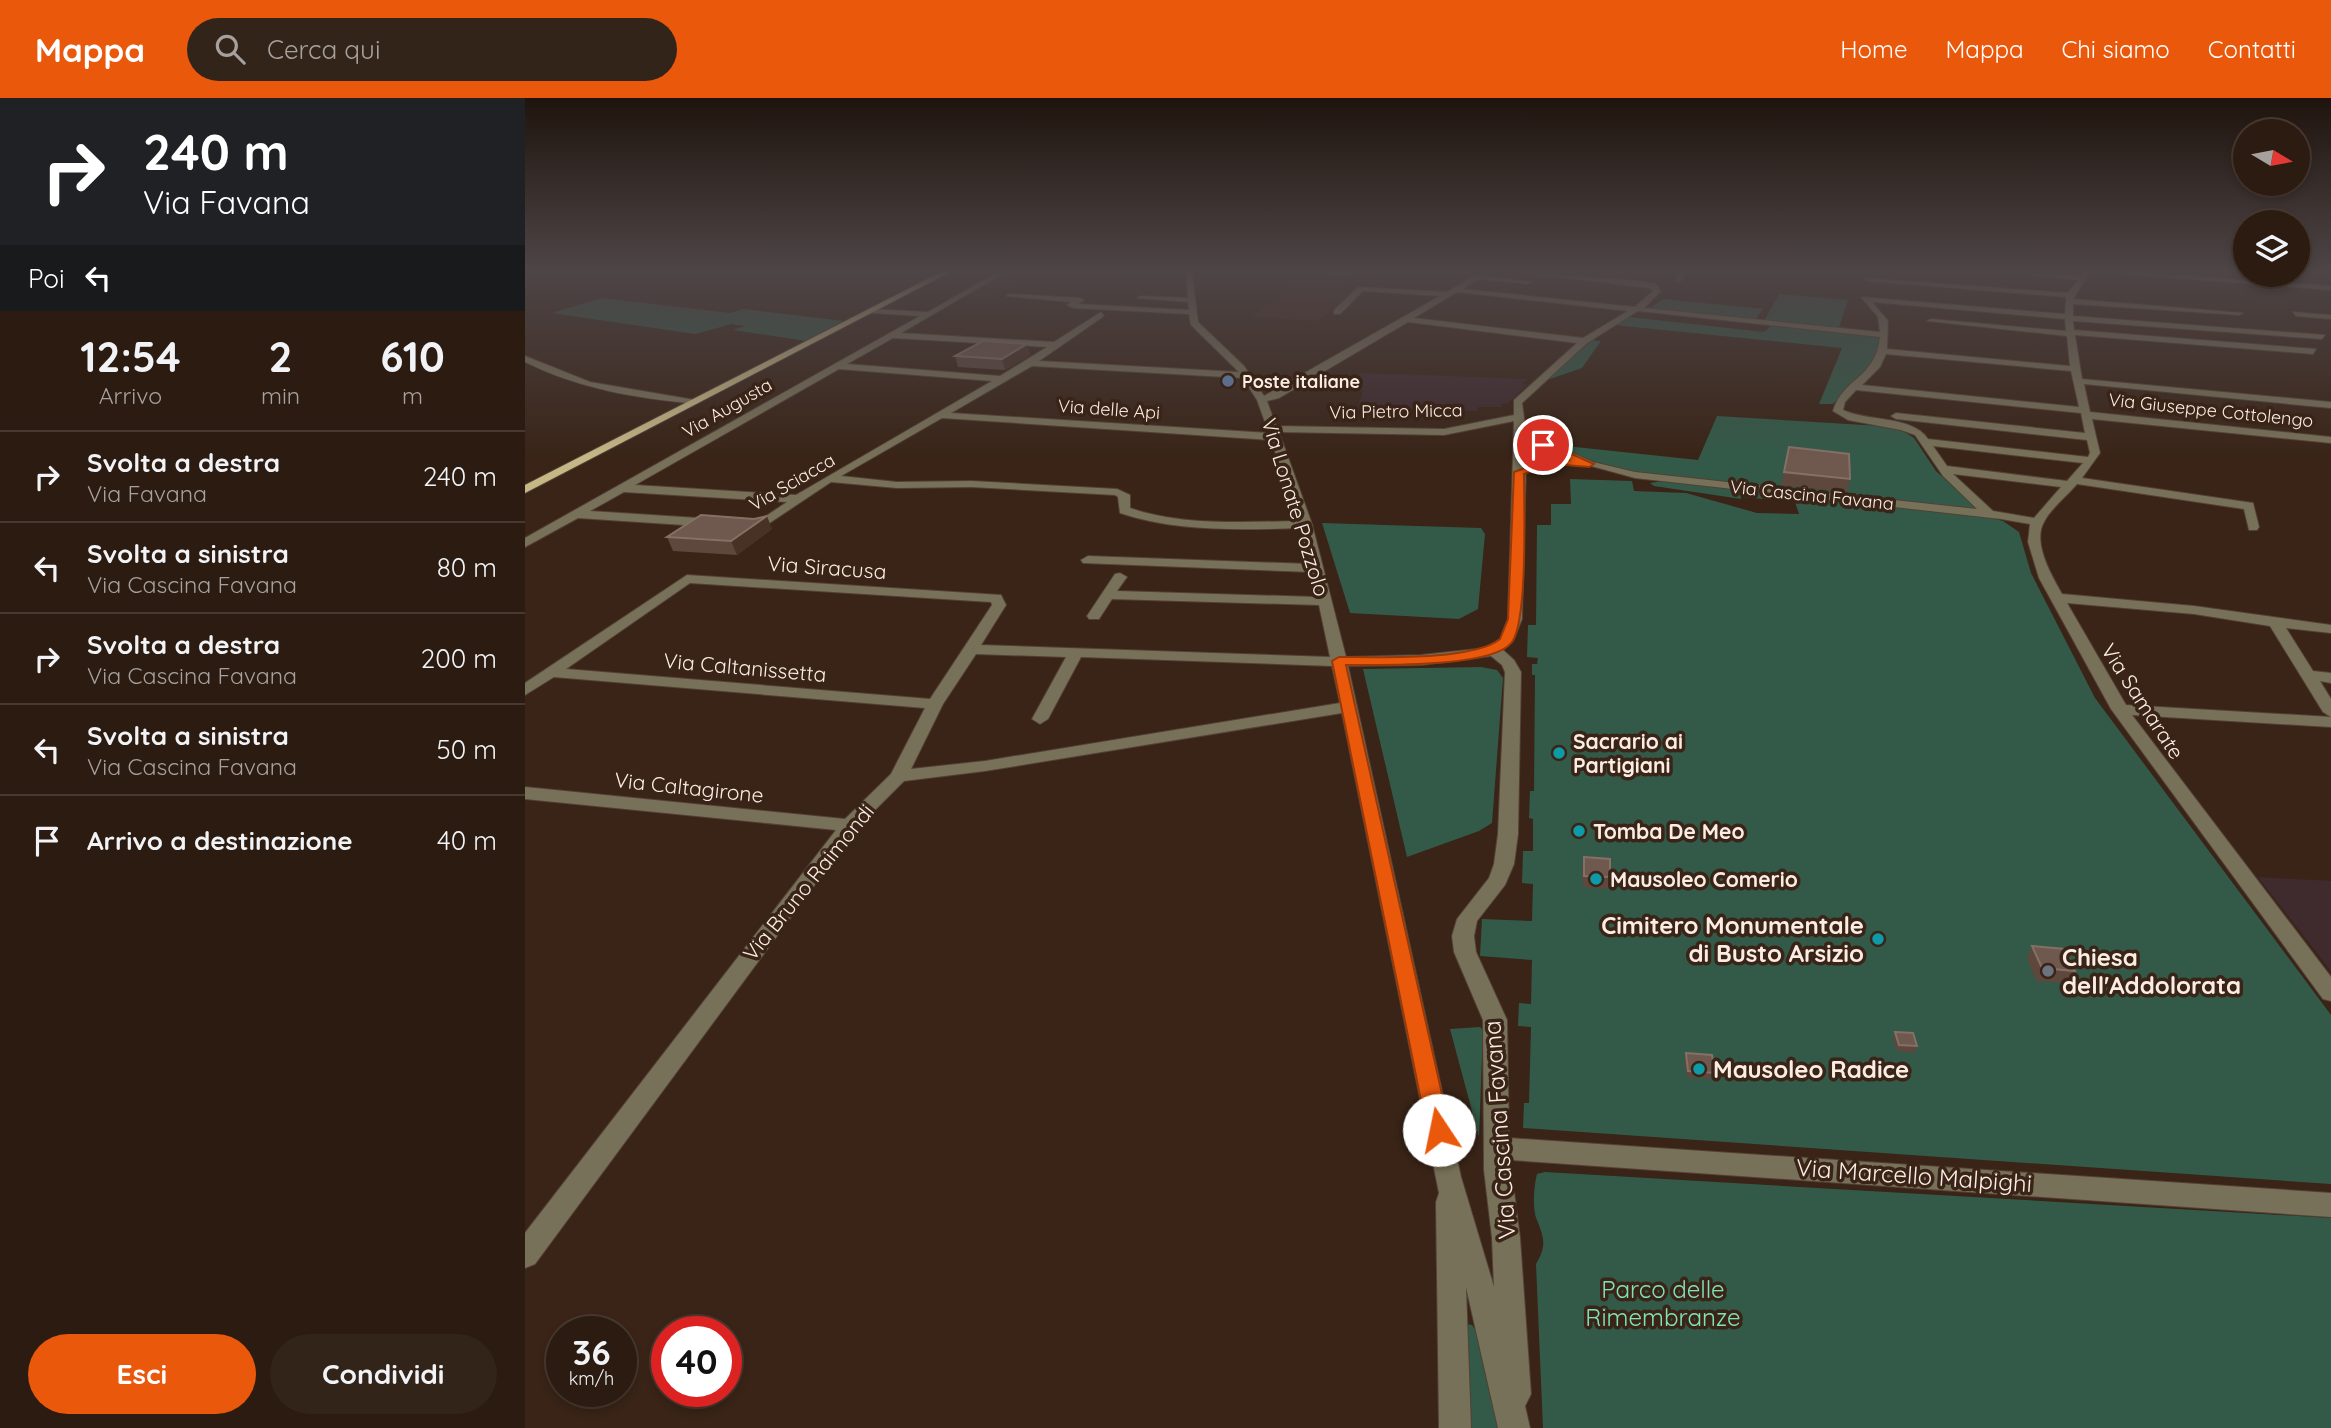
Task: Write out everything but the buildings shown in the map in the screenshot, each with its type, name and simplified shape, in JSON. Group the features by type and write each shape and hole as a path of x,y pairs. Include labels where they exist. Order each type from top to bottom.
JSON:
{"main road":[{"path":"525,490 827,334"}],"street":[{"name":"Via Sciacca","path":"577,514 759,526 798,499 1030,363 1071,334"},
{"name":"Via Lonate Pozzolo","path":"1204,334 1246,375 1262,400 1306,524 1338,657 1448,1177"},
{"path":"1262,400 1276,397 1381,334"},
{"path":"1528,334 1584,341"},
{"path":"971,649 1338,657 1399,661 1483,653 1506,641 1515,619 1521,434 1518,400 1595,334"},
{"path":"1876,334 1885,335 1884,351 1879,365 1840,401 1839,412 1851,418 1908,428 1919,433 1943,469 1990,514"},
{"path":"2037,522 2095,453 2070,334"},
{"path":"2084,334 2313,351"},
{"path":"2285,334 2322,337"},
{"path":"893,335 1055,345"},
{"name":"Via Augusta","path":"525,543 893,335"},
{"path":"1884,351 2331,405"},
{"path":"525,359 571,380 657,397 696,401"},
{"path":"1030,363 1246,375"},
{"path":"837,366 999,379"},
{"path":"1855,387 2086,413"},
{"name":"Via Giuseppe Cottolengo","path":"2086,413 2331,440"},
{"path":"1875,414 2092,438"},
{"name":"Via delle Api","path":"940,415 1274,433"},
{"name":"Via Pietro Micca","path":"1274,433 1444,432 1518,417"},
{"name":"Via Cascina Favana","path":"1521,434 1589,464"},
{"path":"1927,442 2090,461"},
{"name":"Via Cascina Favana","path":"1520,458 1589,464 1651,477 1990,514 2037,522"},
{"name":"Via Cascina Favana","path":"1519,472 1539,464 1559,461"},
{"path":"1943,469 2249,506 2253,527"},
{"path":"833,479 897,485 978,485 1117,492 1124,495 1124,510 1140,516 1253,524 1306,524"},
{"path":"622,488 798,499"},
{"name":"Via Samarate","path":"2037,522 2034,539 2037,554 2056,598 2119,709 2331,993"},
{"path":"1088,560 1318,568"},
{"path":"1094,616 1120,577"},
{"name":"Via Siracusa","path":"525,690 687,579 996,598 999,605 971,649"},
{"path":"1108,595 1325,601"},
{"path":"2056,598 2331,629"},
{"path":"2275,622 2331,712"},
{"name":"Via Bruno Raimondi","path":"525,1255 683,1049 727,984 849,825 899,776 935,704 971,649"},
{"path":"1040,719 1076,652"},
{"name":"Via Cascina Favana","path":"1483,653 1510,663 1513,672 1508,834 1501,873 1467,919 1463,945 1495,1020 1496,1147 1506,1238 1516,1428"},
{"name":"Via Caltanissetta","path":"551,672 935,704"},
{"path":"2308,675 2331,678"},
{"path":"899,776 985,766 1348,707"},
{"path":"2119,709 2331,722"},
{"name":"Via Caltagirone","path":"525,793 849,825"},
{"name":"Via Marcello Malpighi","path":"1496,1147 2331,1205"},
{"path":"1448,1177 1455,1428"},
{"path":"1448,1177 1487,1311 1516,1428"}],"shaded area":[{"path":"1360,373 1528,379 1522,383 1527,385 1508,403 1502,404 1502,407 1478,407 1477,411 1357,409 1363,391 1359,390 1360,385 1354,385"},
{"path":"2258,877 2331,881 2331,971 2275,899"}],"green space":[{"path":"760,334 819,334 806,341"},
{"path":"1704,334 1851,334 1880,337 1876,357 1857,382 1833,404 1819,404 1842,348"},
{"path":"1592,340 1601,341 1582,368 1544,381"},
{"path":"1717,416 1897,427 1914,438 1936,471 1980,511 1634,473 1569,454 1547,444 1698,460"},
{"name":"Cimitero Monumentale di Busto Arsizio","path":"1570,479 1632,481 1634,491 1686,493 1757,513 1799,514 1795,502 1741,499 1654,486 1650,483 1664,481 1988,517 2003,521 2019,532 2031,573 2095,698 2331,1015 2331,1184 1523,1128 1524,1103 1529,1103 1531,1027 1518,1026 1519,1003 1531,1004 1532,960 1480,956 1482,919 1532,921 1533,884 1522,883 1523,851 1533,851 1533,819 1529,818 1530,791 1534,791 1535,675 1532,675 1532,664 1537,664 1538,658 1527,657 1528,625 1536,625 1537,525 1551,525 1551,504 1571,504"},
{"path":"1322,523 1481,528 1485,534 1478,609 1459,619 1350,613"},
{"path":"1481,667 1497,670 1503,678 1492,823 1479,831 1407,857 1363,669"},
{"path":"1480,1027 1483,1030 1479,1137 1450,1029"},
{"name":"Parco delle Rimembranze","path":"1545,1172 2331,1218 2331,1428 1543,1428 1536,1264 1543,1242 1535,1216 1534,1197 1537,1174"},
{"path":"1466,1324 1472,1325 1478,1333 1499,1428 1467,1428"}],"place":[{"name":"Poste italiane","path":"1228,381"},
{"name":"Sacrario ai Partigiani","path":"1559,753"},
{"name":"Tomba De Meo","path":"1579,831"},
{"name":"Mausoleo Comerio","path":"1596,879"},
{"name":"Cimitero Monumentale di Busto Arsizio","path":"1878,939"},
{"name":"Chiesa dell'Addolorata","path":"2048,971"},
{"name":"Mausoleo Radice","path":"1699,1069"}],"route":[{"path":"1439,1130 1339,661 1399,661 1481,654 1497,649 1506,641 1515,619 1519,472 1552,461 1589,464 1543,445"}]}
